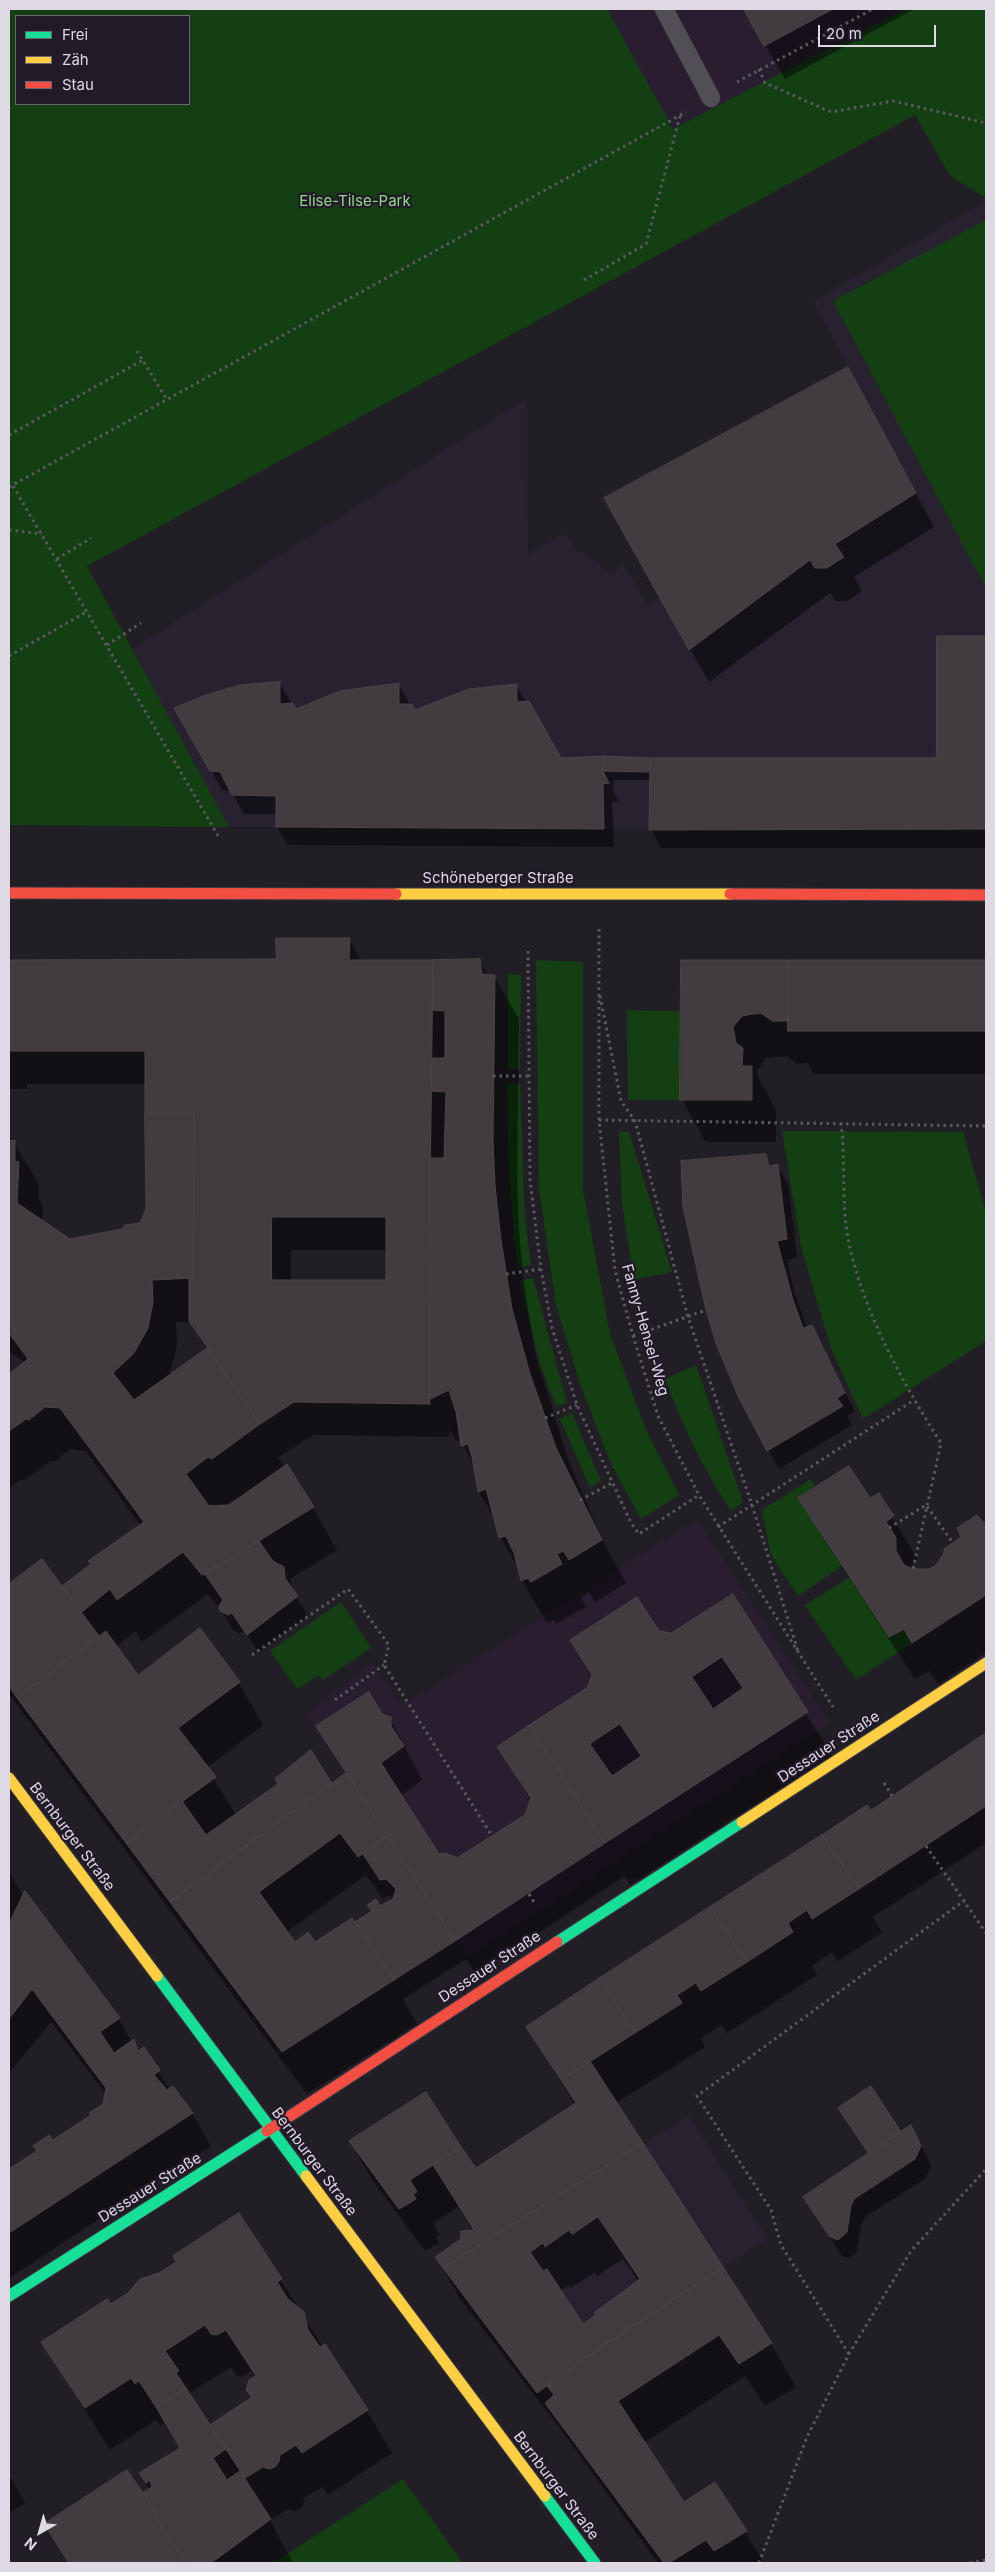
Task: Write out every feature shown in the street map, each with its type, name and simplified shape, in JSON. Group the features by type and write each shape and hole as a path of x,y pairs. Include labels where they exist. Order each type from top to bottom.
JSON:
{"street":[{"name":"Schöneberger Straße","path":"9,893 986,895"},
{"name":"Dessauer Straße","path":"9,2296 270,2129 986,1663"},
{"name":"Bernburger Straße","path":"9,1778 595,2563"}],"lane":[{"path":"664,9 711,98"}],"path":[{"path":"711,98 758,69 872,9"},
{"path":"758,69 765,83 830,112 893,101 986,122"},
{"path":"9,487 680,116 646,244 584,280"},
{"path":"137,351 167,400"},
{"path":"9,435 143,360"},
{"path":"13,486 220,839"},
{"path":"9,530 42,534"},
{"path":"57,559 91,538"},
{"path":"9,656 88,611"},
{"path":"107,645 141,623"},
{"name":"Fanny-Hensel-Weg","path":"600,893 598,988 599,1120 615,1270 633,1336 658,1416 699,1495 833,1707"},
{"path":"528,950 530,1180 541,1269 552,1328 577,1405 631,1523 639,1534 699,1495"},
{"path":"598,988 621,1102 635,1121 688,1317 752,1504 799,1655"},
{"path":"493,1076 530,1076"},
{"path":"599,1120 986,1126"},
{"path":"840,1124 848,1237 864,1296 914,1400 941,1443 913,1569"},
{"path":"506,1274 541,1269"},
{"path":"633,1336 706,1310"},
{"path":"718,1527 914,1400"},
{"path":"545,1418 577,1405"},
{"path":"580,1500 612,1483"},
{"path":"889,1528 926,1505"},
{"path":"926,1505 954,1543"},
{"path":"252,1655 348,1589 389,1645 384,1665 335,1700"},
{"path":"384,1665 492,1836"},
{"path":"884,1783 892,1796"},
{"path":"926,1846 986,1933"},
{"path":"529,1894 534,1902"},
{"path":"849,2354 781,2245 771,2210 697,2096 965,1900"},
{"path":"759,2563 807,2437 849,2354 911,2252 986,2169"},
{"path":"978,2561 986,2556"},
{"path":"970,2563 986,2560"}],"shaded area":[{"path":"607,9 905,9 673,130"},
{"path":"986,201 986,830 229,827 132,649 527,398 528,554 566,533 578,553 582,551 612,575 623,564 647,604 660,597 689,650 810,560 815,568 827,568 844,558 835,544 916,493 813,301"},
{"path":"697,1519 830,1723 467,1959 388,1836 305,1714 372,1664 403,1705"},
{"path":"689,2116 767,2239 588,2356 537,2393 443,2268"}],"green space":[{"name":"Elise-Tilse-Park","path":"9,9 607,9 673,129 905,9 986,9 986,198 950,176 915,115 87,566 229,827 9,825"},
{"path":"986,220 986,588 833,301"},
{"path":"536,960 583,962 583,1190 610,1334 647,1432 679,1495 641,1519 612,1466 581,1387 556,1305 539,1188"},
{"path":"508,974 521,975 520,1070 508,1069"},
{"path":"627,1010 680,1011 680,1100 628,1100"},
{"path":"507,1083 520,1084 525,1220 531,1265 518,1268 510,1176"},
{"path":"619,1131 629,1132 672,1272 634,1280 622,1203"},
{"path":"782,1131 963,1132 986,1213 986,1341 863,1419 831,1348 802,1251"},
{"path":"533,1278 567,1403 556,1406 540,1364 520,1281"},
{"path":"696,1365 743,1502 731,1511 694,1447 665,1379"},
{"path":"572,1413 601,1481 590,1487 560,1419"},
{"path":"811,1479 815,1486 799,1498 843,1565 798,1596 771,1555 762,1510"},
{"path":"850,1577 889,1637 904,1629 912,1643 856,1680 805,1605"},
{"path":"341,1602 371,1648 323,1680 318,1675 297,1689 270,1651"},
{"path":"403,2479 463,2563 273,2563"}],"building":[{"path":"744,9 833,9 764,46"},
{"path":"848,367 916,493 835,544 844,557 827,568 815,568 810,560 689,650 604,498"},
{"path":"937,636 986,636 986,829 649,830 650,758 936,758"},
{"path":"280,682 280,704 293,703 296,709 340,691 399,683 399,704 412,704 415,710 469,689 517,684 517,702 529,701 561,758 604,756 603,771 609,783 603,784 604,829 276,827 276,796 232,795 220,772 210,771 174,708 206,695 240,685"},
{"path":"604,756 650,758 649,772 603,771"},
{"path":"276,938 350,938 349,960 433,960 429,1254 430,1404 294,1402 260,1424 189,1321 189,1278 193,1278 194,1114 145,1114 145,1051 9,1051 9,960 276,959","holes":["272,1217 386,1217 386,1280 272,1280"]},
{"path":"480,959 482,974 495,975 493,1140 495,1186 512,1309 530,1374 556,1448 602,1540 569,1560 563,1551 557,1554 562,1564 531,1582 528,1578 521,1581 514,1553 506,1536 499,1538 486,1489 478,1492 472,1457 468,1444 461,1446 456,1412 449,1390 430,1399 430,1158 444,1158 446,1092 431,1091 432,1058 445,1058 445,1011 432,1010 433,960"},
{"path":"681,960 788,960 788,1021 772,1021 761,1013 742,1016 733,1027 736,1043 743,1048 742,1066 752,1066 752,1100 680,1100"},
{"path":"788,960 986,960 986,1031 788,1031"},
{"path":"145,1114 194,1114 193,1278 152,1280 153,1302 148,1328 134,1353 113,1373 134,1400 207,1348 260,1424 212,1459 208,1457 186,1474 209,1506 229,1505 287,1464 314,1507 205,1574 202,1575 183,1552 117,1600 110,1589 82,1612 62,1586 91,1564 88,1561 144,1522 60,1408 45,1407 29,1420 26,1419 9,1431 9,1374 28,1359 9,1333 12,1329 9,1327 9,1141 15,1140 15,1161 19,1162 17,1203 70,1239 122,1229 125,1225 140,1223 146,1209"},
{"path":"766,1154 769,1166 778,1164 787,1239 777,1241 793,1300 803,1328 812,1325 845,1393 837,1398 843,1406 767,1451 739,1398 717,1346 706,1310 683,1207 681,1161"},
{"path":"849,1466 870,1498 879,1493 894,1516 886,1522 896,1538 896,1551 904,1565 913,1569 929,1569 935,1566 943,1555 945,1548 961,1537 957,1528 977,1515 984,1523 986,1521 986,1595 912,1643 904,1629 889,1637 798,1498"},
{"path":"259,1541 273,1561 284,1567 285,1578 298,1596 247,1635 232,1613 228,1615 220,1611 219,1606 223,1600 205,1574"},
{"path":"42,1559 99,1636 17,1698 9,1686 9,1584"},
{"path":"733,1594 808,1712 605,1843 529,1725 587,1688 592,1675 570,1640 637,1597 659,1631 671,1633","holes":["722,1657 743,1688 713,1709 692,1677","620,1724 641,1756 612,1776 590,1744"]},
{"path":"200,1628 240,1682 178,1728 216,1777 126,1843 17,1698 106,1631 138,1675"},
{"path":"369,1692 382,1714 391,1717 391,1726 404,1746 381,1763 439,1854 446,1853 457,1858 525,1815 531,1798 497,1747 529,1725 605,1843 455,1941 316,1726"},
{"path":"986,1733 986,1806 859,1889 822,1835 867,1805 871,1810"},
{"path":"311,1750 332,1784 170,1902 126,1843 182,1801 206,1835 278,1784 275,1779"},
{"path":"346,1773 388,1836 358,1857 340,1833 259,1892 295,1942 308,1932 315,1942 352,1918 394,1980 282,2052 170,1902"},
{"path":"822,1835 859,1889 812,1919 807,1910 788,1923 793,1932 747,1962 710,1907"},
{"path":"388,1836 455,1941 394,1980 355,1922 372,1911 367,1905 376,1899 380,1906 393,1899 396,1889 386,1879 380,1880 363,1854"},
{"path":"25,1891 120,2018 100,2032 114,2053 134,2039 138,2051 144,2047 160,2070 154,2075 167,2090 173,2086 193,2113 9,2233 9,2169 37,2151 33,2146 49,2135 53,2140 91,2115 89,2113 103,2104 106,2088 32,1989 9,2019 9,1924"},
{"path":"710,1907 747,1962 701,1991 696,1983 677,1995 682,2003 635,2033 600,1978"},
{"path":"600,1978 635,2033 561,2080 526,2027"},
{"path":"590,2061 643,2143 443,2268 435,2257 461,2239 461,2231 474,2230 433,2165 461,2147 476,2168 576,2103 561,2080"},
{"path":"871,2086 901,2132 869,2154 838,2108"},
{"path":"426,2092 461,2147 410,2180 417,2192 413,2194 416,2199 399,2209 349,2141"},
{"path":"911,2125 921,2146 915,2159 854,2199 847,2232 838,2240 830,2237 803,2197"},
{"path":"643,2143 723,2267 588,2356 537,2393 443,2268","holes":["598,2217 640,2279 594,2313 596,2315 583,2324 547,2269 543,2271 530,2252 543,2243 545,2247 569,2230 572,2234"]},
{"path":"239,2213 282,2279 277,2282 288,2299 304,2312 308,2330 320,2347 325,2344 368,2410 302,2453 296,2445 280,2455 279,2462 275,2467 269,2469 263,2467 245,2478 210,2425 252,2397 246,2390 249,2380 256,2376 226,2330 217,2335 211,2334 205,2325 165,2351 179,2371 176,2373 186,2388 156,2407 139,2381 135,2384 131,2378 85,2408 41,2342 107,2299 111,2304 128,2293 140,2279 159,2273 176,2262 173,2256"},
{"path":"723,2267 772,2343 739,2364 719,2335 618,2401 684,2502 715,2482 747,2531 714,2551 706,2540 669,2563 664,2563 545,2403 554,2395 547,2386 588,2356"},
{"path":"186,2388 226,2449 213,2458 227,2480 240,2471 271,2519 211,2563 186,2563 155,2517 158,2515 143,2493 152,2487 150,2480 146,2483 139,2473 180,2448 156,2407"},
{"path":"127,2470 158,2515 155,2517 186,2563 69,2563 44,2524"}],"traffic: fast":[{"path":"557,1942 742,1822"},
{"path":"157,1976 306,2176"},
{"path":"9,2296 267,2131"},
{"path":"545,2496 595,2563"}],"traffic: slow":[{"path":"396,894 730,894"},
{"path":"742,1822 986,1663"},
{"path":"9,1778 157,1976"},
{"path":"306,2176 545,2496"}],"traffic: jam":[{"path":"9,893 396,894"},
{"path":"730,894 986,895"},
{"path":"267,2131 557,1942"}]}
